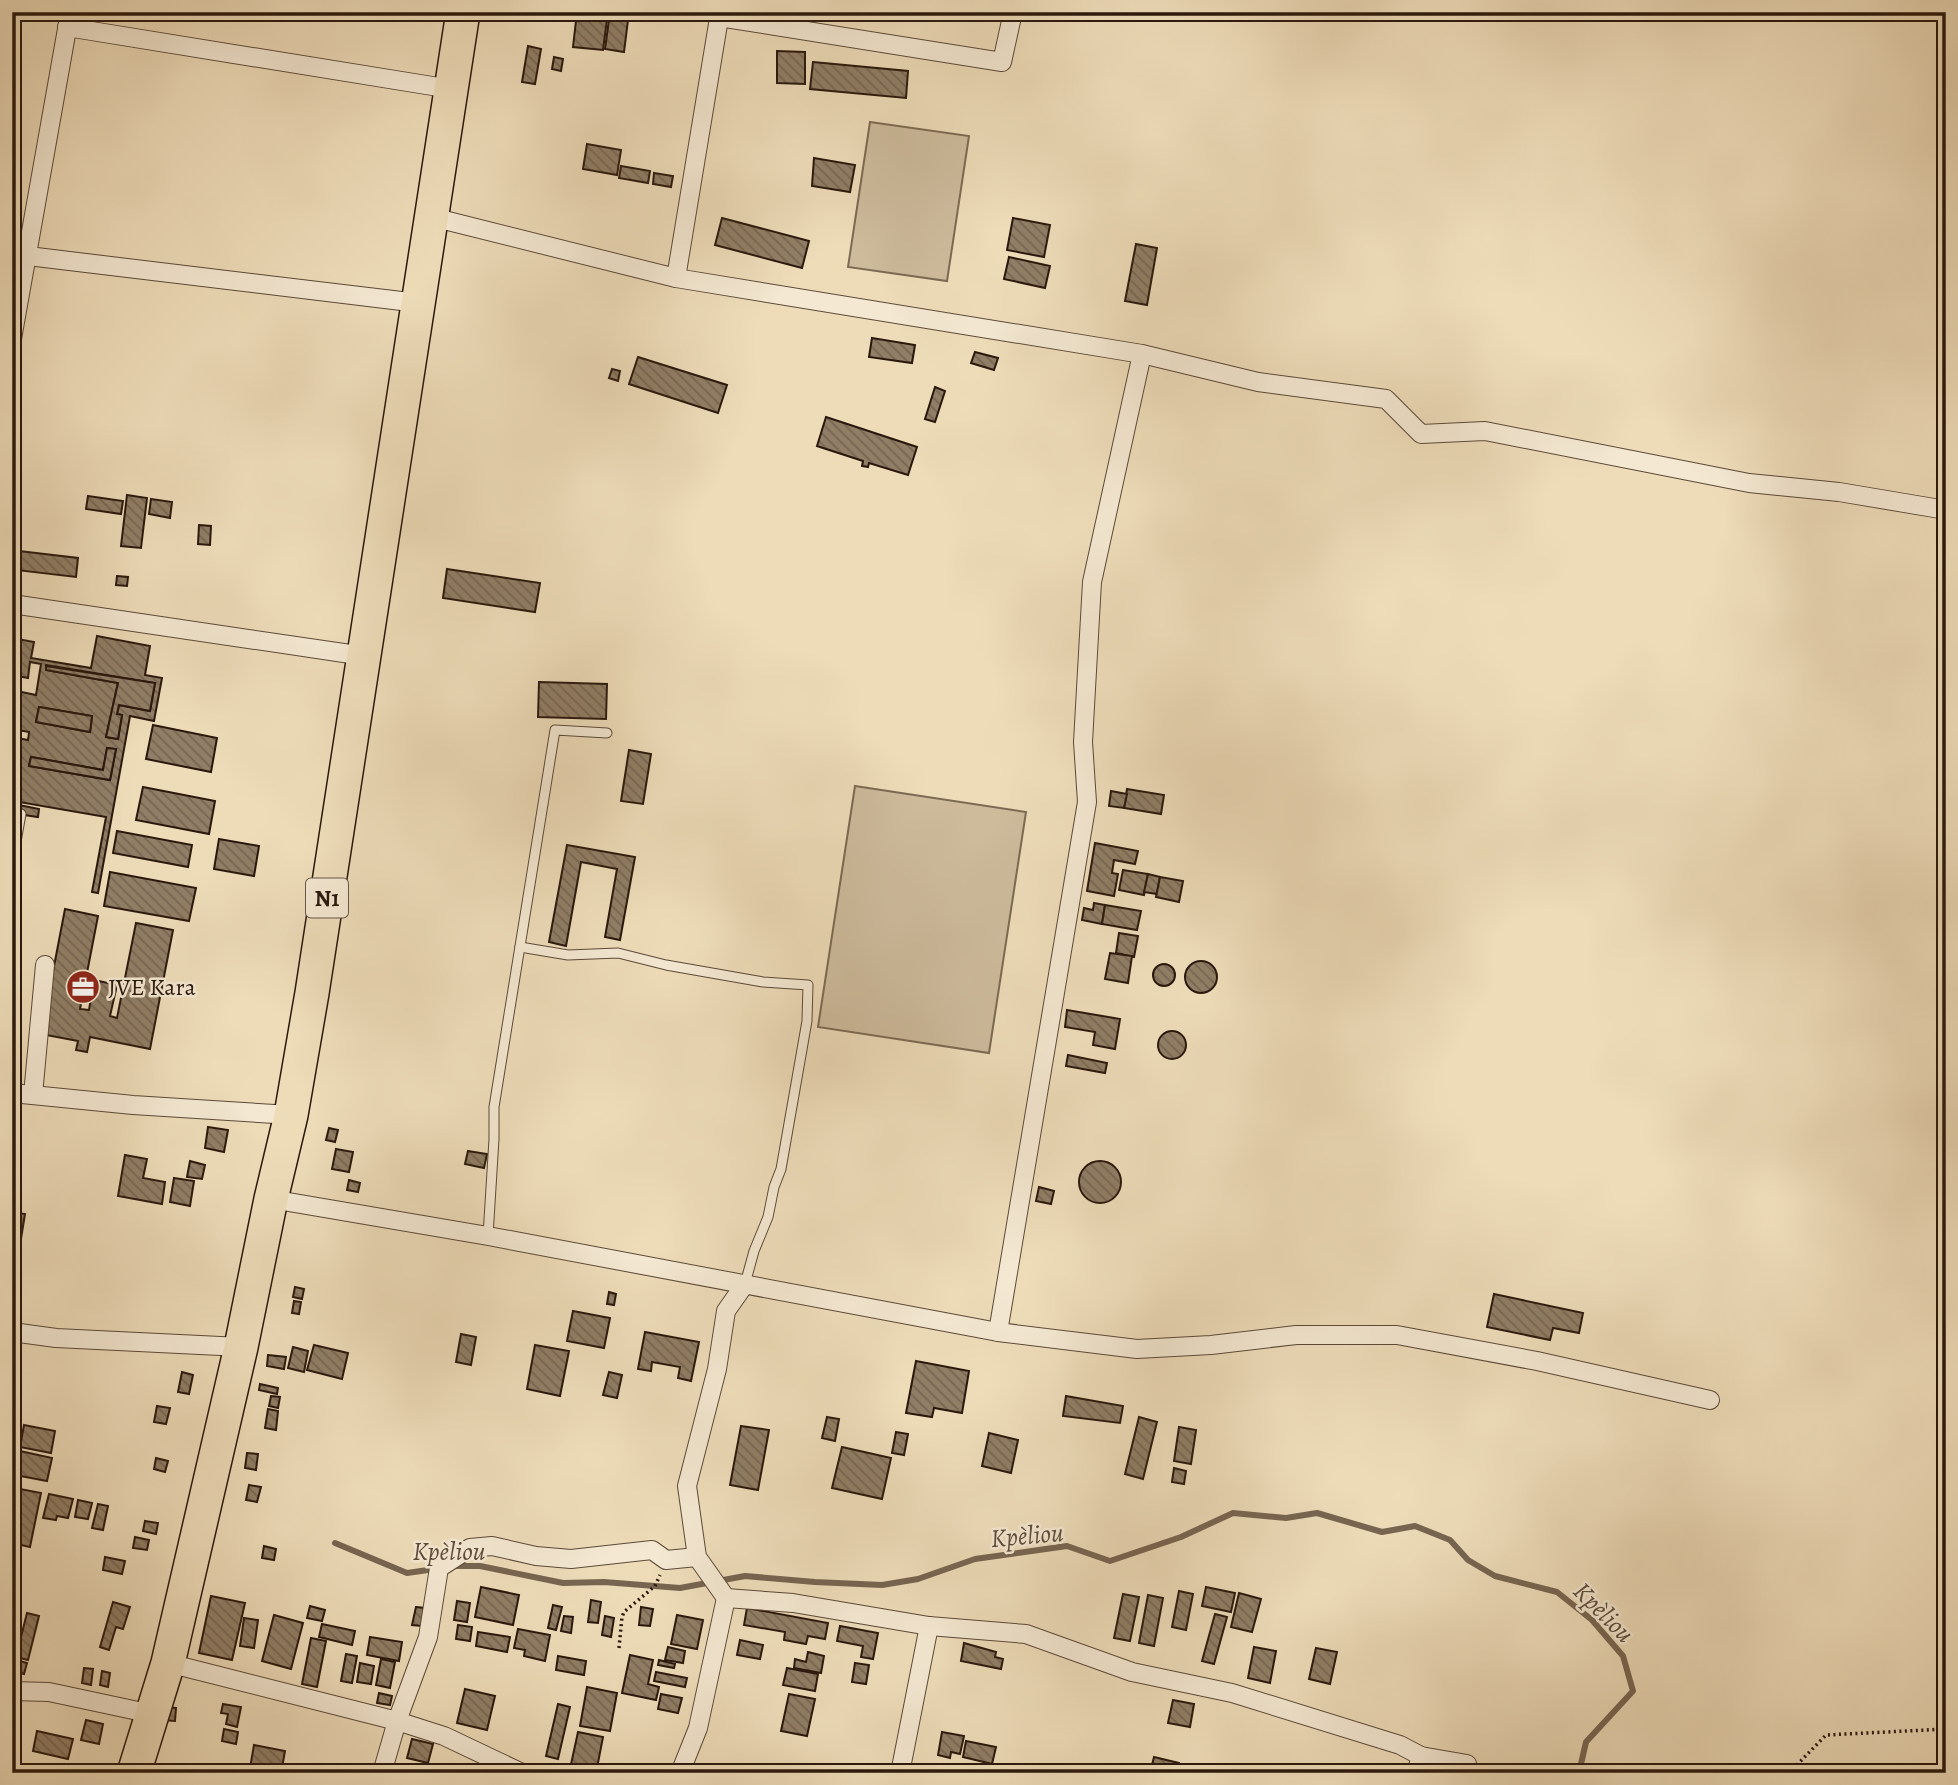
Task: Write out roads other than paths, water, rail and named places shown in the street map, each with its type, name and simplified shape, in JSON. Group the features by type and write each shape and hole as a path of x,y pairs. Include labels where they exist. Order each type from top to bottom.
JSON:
{"highway":[{"name":"N1","path":"134,1773 168,1663 292,1115 463,12"}],"street":[{"path":"676,278 719,15 1002,62 1013,12"},
{"path":"12,339 69,20 451,89"},
{"path":"432,217 676,278 1142,354 1258,382 1387,399 1421,434 1485,431 1749,483 1839,492 1946,510"},
{"path":"28,256 418,303"},
{"path":"998,1332 1087,802 1083,742 1092,582 1142,354"},
{"path":"12,604 364,656"},
{"path":"33,1095 45,965"},
{"path":"12,1093 133,1105 292,1115"},
{"path":"271,1199 488,1236 998,1332 1137,1349 1211,1345 1296,1335 1397,1335 1537,1361 1710,1400"},
{"path":"680,1773 698,1728 723,1594 701,1563 687,1486 717,1369 726,1311 745,1284"},
{"path":"12,1332 56,1338 241,1347"},
{"path":"382,1773 397,1721 428,1637 439,1568 470,1548 492,1546 536,1556 571,1559 652,1550 667,1560 701,1563"},
{"path":"723,1594 929,1626 1026,1634 1132,1672 1232,1693 1400,1745 1418,1764 1467,1765"},
{"path":"900,1773 929,1626"},
{"path":"168,1663 397,1721 444,1736 522,1773"},
{"path":"12,1691 49,1692 152,1714"}],"lane":[{"path":"488,1236 494,1107 555,730 607,733"},
{"path":"12,864 21,814"},
{"path":"520,947 568,955 618,953 666,965 763,982 808,985 807,1021 781,1169 745,1284"}],"waterway":[{"name":"Kpèliou","path":"453,1566 480,1566 563,1583 604,1582 680,1588 745,1576 882,1585 918,1579 975,1559 1067,1546 1110,1561 1181,1537 1233,1513 1286,1518 1317,1513 1382,1532 1415,1526 1450,1540 1468,1560 1495,1576 1557,1592 1592,1620 1623,1656 1633,1691 1586,1742 1577,1773"},
{"name":"Kpèliou","path":"335,1543 407,1573 435,1569"}],"place":[{"name":"JVE Kara","path":"83,987"}]}
